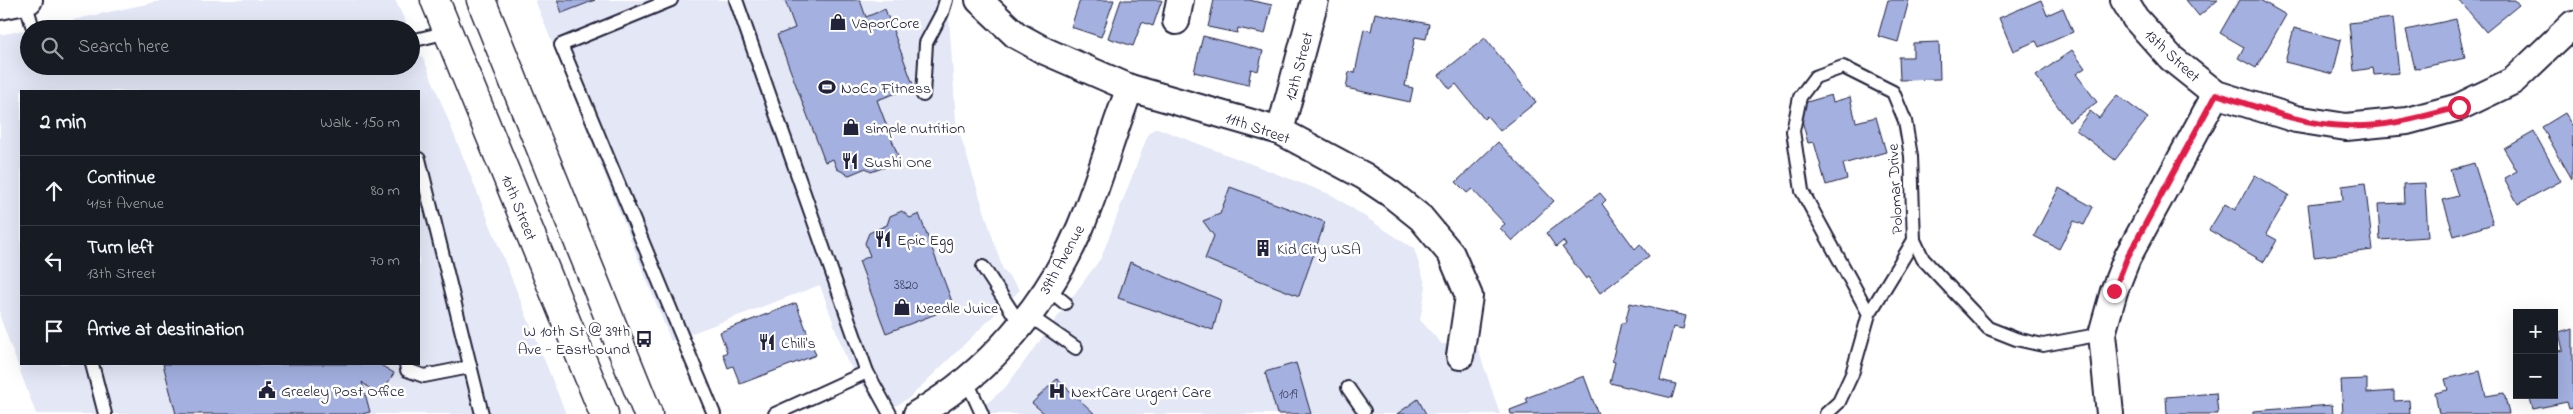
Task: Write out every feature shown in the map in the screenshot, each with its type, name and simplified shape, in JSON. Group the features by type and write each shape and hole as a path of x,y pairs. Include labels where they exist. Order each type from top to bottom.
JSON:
{"main road":[{"name":"10th Street","path":"435,0 604,414"},
{"path":"481,0 648,414"}],"street":[{"name":"11th Street","path":"978,0 1016,35 1045,51 1130,88 1280,131 1364,176 1391,194 1420,218 1451,254 1469,296 1460,356"},
{"name":"12th Street","path":"1280,131 1315,0"},
{"name":"13th Street","path":"2110,414 2102,334 2114,291 2127,258 2216,94 2171,58 2135,18 2124,0"},
{"path":"2216,94 2296,119 2346,126 2407,121 2459,107 2513,81 2573,24"},
{"name":"39th Avenue","path":"917,414 978,370 1024,319 1057,296 1130,88"}],"lane":[{"path":"671,0 561,45 714,414"},
{"path":"736,0 868,372 890,414"},
{"path":"923,96 926,44 942,13 946,0"},
{"path":"420,39 448,32"},
{"name":"Polomar Drive","path":"1826,414 1839,402 1852,374 1869,314 1914,240 1911,156 1905,120 1893,92 1842,67 1815,77 1800,97 1792,131 1802,190 1869,314"},
{"path":"420,163 482,414"},
{"path":"1914,240 1923,260 1988,328 2016,339 2043,345 2102,334"},
{"path":"983,268 1024,319 1076,348"},
{"path":"92,365 105,414"},
{"path":"406,365 407,370 424,376 470,367"},
{"path":"775,414 868,372"},
{"path":"966,379 982,414"},
{"path":"1348,388 1364,411"}],"shaded area":[{"path":"165,0 395,0 405,20 73,20"},
{"path":"535,0 942,0 949,17 956,122 1003,270 1020,290 909,398 882,414 847,361 820,285 671,341"},
{"path":"20,31 20,75 420,75 420,53 566,414 36,414 0,317 0,35"},
{"path":"1157,128 1332,195 1414,249 1426,286 1420,320 1442,344 1477,346 1500,414 974,414 1005,388 1101,258 1149,132"}],"building":[{"path":"557,0 595,0 562,13"},
{"path":"785,0 860,0 866,17 885,9 914,87 877,100 898,156 887,160 885,167 871,172 866,168 849,175 837,169 833,159 825,162 777,35 795,28"},
{"path":"1080,0 1114,0 1101,37 1071,27"},
{"path":"1121,0 1162,0 1153,26 1142,22 1133,46 1108,38"},
{"path":"1214,0 1249,0 1272,5 1265,34 1238,28 1237,33 1208,27"},
{"path":"1888,0 1909,0 1898,42 1878,36"},
{"path":"2041,0 2047,15 2063,8 2073,32 2039,47 2036,41 2013,51 1999,18"},
{"path":"2186,0 2218,0 2199,16"},
{"path":"2239,0 2260,0 2286,15 2256,68 2238,58 2244,47 2220,33"},
{"path":"2459,0 2515,0 2519,5 2486,32"},
{"path":"1375,13 1429,24 1426,39 1415,37 1405,86 1413,88 1410,102 1346,88 1349,72 1355,73 1364,29 1371,31"},
{"path":"2393,18 2399,73 2374,75 2373,68 2354,71 2349,23"},
{"path":"2456,19 2465,58 2415,69 2406,30"},
{"path":"2294,28 2341,40 2333,74 2285,62"},
{"path":"1203,36 1263,51 1258,71 1251,69 1248,85 1194,72"},
{"path":"1485,38 1536,102 1500,131 1487,116 1484,119 1456,84 1450,89 1439,75"},
{"path":"1939,42 1940,79 1900,80 1899,57 1913,57 1913,43"},
{"path":"2072,50 2085,68 2076,74 2097,102 2069,122 2036,76"},
{"path":"1831,95 1833,102 1850,97 1856,122 1876,117 1886,152 1843,164 1847,179 1826,185 1814,142 1808,143 1800,113 1807,102"},
{"path":"2117,95 2148,118 2115,160 2076,130 2090,111 2099,118"},
{"path":"2565,113 2573,126 2572,179 2542,127"},
{"path":"2534,132 2561,181 2518,204 2504,178 2517,171 2504,149"},
{"path":"1498,142 1554,201 1512,241 1500,228 1505,224 1472,189 1467,193 1456,182"},
{"path":"2474,163 2493,224 2454,236 2443,200 2458,196 2450,170"},
{"path":"2255,175 2289,195 2266,234 2277,240 2264,262 2209,230 2225,204 2235,210"},
{"path":"2365,183 2373,250 2314,257 2308,204 2343,200 2342,186"},
{"path":"2425,183 2428,237 2380,240 2378,204 2404,203 2403,184"},
{"name":"Kid City USA","path":"1230,187 1325,222 1299,296 1205,259 1214,236 1203,221 1220,214"},
{"path":"2059,188 2093,207 2084,225 2074,221 2059,249 2034,236"},
{"path":"1600,193 1606,200 1602,204 1635,249 1640,244 1649,256 1600,293 1589,277 1586,279 1562,247 1566,245 1563,241 1556,247 1546,233"},
{"path":"902,211 910,218 919,214 954,307 886,333 859,261 870,256 865,243 869,233 887,225 890,216"},
{"path":"1130,262 1221,300 1213,330 1118,298"},
{"name":"Chili's","path":"796,303 816,355 740,384 733,366 728,368 723,354 727,352 720,332"},
{"path":"1630,303 1686,316 1683,329 1673,327 1660,380 1676,384 1672,398 1610,383 1615,362 1612,361 1621,323 1625,323"},
{"path":"2573,329 2573,408 2569,409 2567,402 2533,409 2530,399 2558,399 2558,351 2563,350 2559,333"},
{"path":"1296,363 1311,414 1277,414 1265,372"},
{"name":"Greeley Post Office","path":"163,365 381,365 394,373 379,397 362,382 370,412 362,414 176,414"},
{"path":"2480,371 2486,396 2504,393 2509,414 2439,414 2435,393 2448,390 2445,379"},
{"path":"1584,376 1598,414 1511,414 1510,410 1528,403 1526,398"},
{"name":"NextCare Urgent Care","path":"1057,379 1095,414 1045,414 1032,403"},
{"path":"2367,379 2367,393 2394,391 2394,401 2409,400 2410,414 2343,414 2341,380"},
{"path":"2216,393 2218,414 2167,414 2166,397"},
{"path":"1418,399 1426,414 1397,414"},
{"path":"2332,405 2333,414 2253,414 2253,411"}],"place":[{"name":"VaporCore","path":"838,22"},
{"name":"NoCo Fitness","path":"827,87"},
{"name":"simple nutrition","path":"851,127"},
{"name":"Sushi One","path":"850,161"},
{"name":"Epic Egg","path":"883,239"},
{"name":"Kid City USA","path":"1263,248"},
{"name":"Needle Juice","path":"902,307"},
{"name":"W 10th St @ 39th Ave - Eastbound","path":"644,339"},
{"name":"Chili's","path":"767,342"},
{"name":"Greeley Post Office","path":"267,390"},
{"name":"NextCare Urgent Care","path":"1057,391"}],"route":[{"path":"2114,291 2127,258 2216,94 2296,119 2346,126 2407,121 2459,107"}]}
